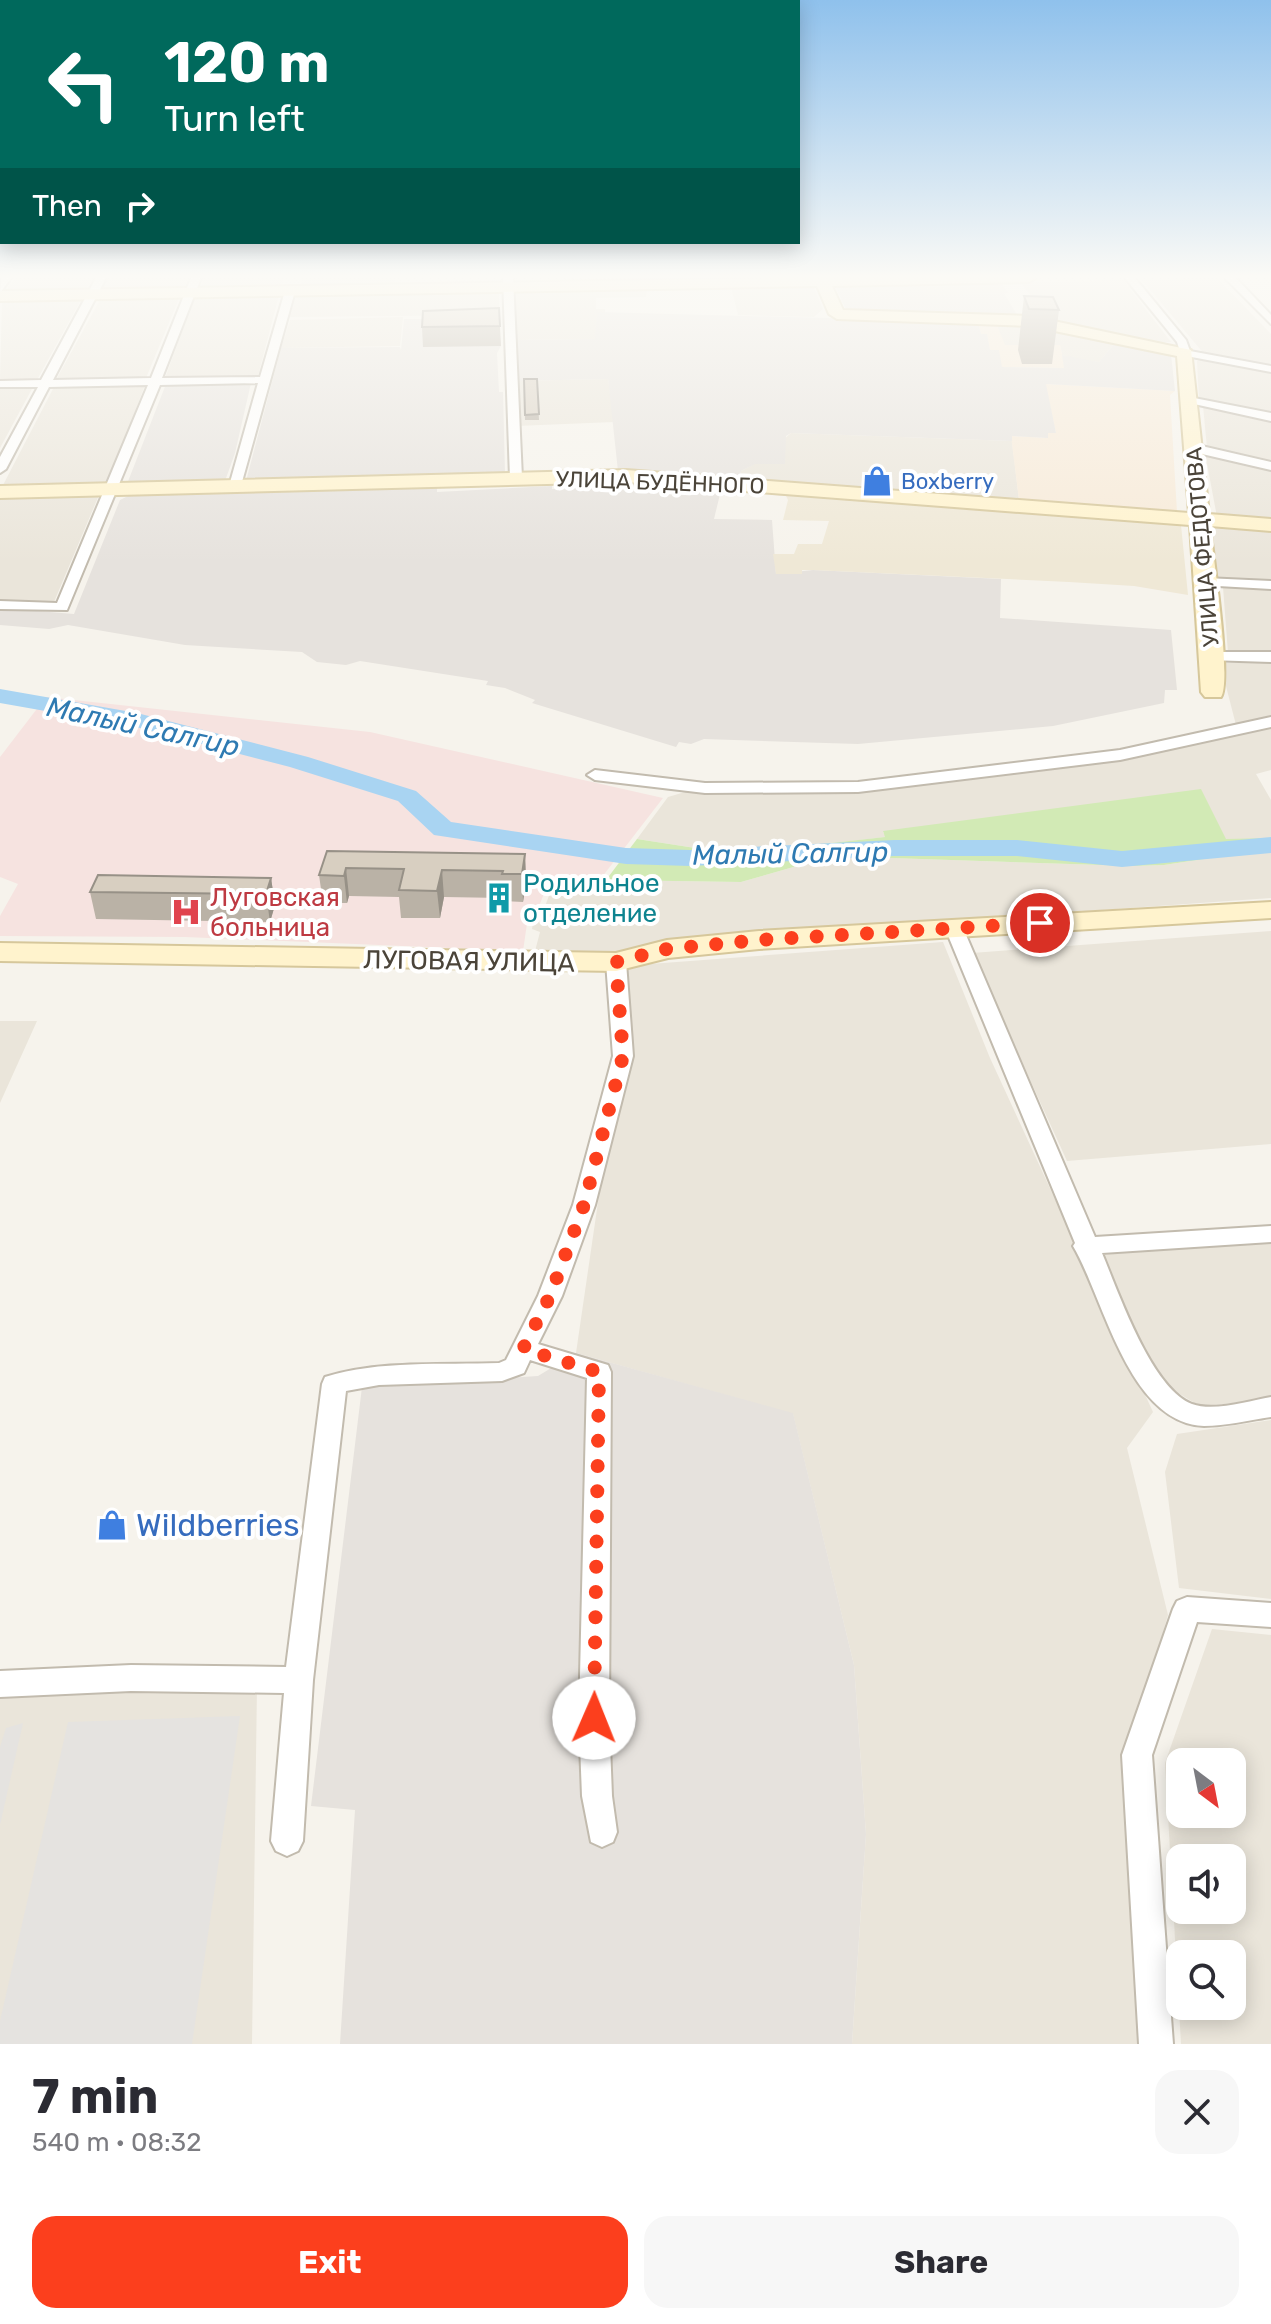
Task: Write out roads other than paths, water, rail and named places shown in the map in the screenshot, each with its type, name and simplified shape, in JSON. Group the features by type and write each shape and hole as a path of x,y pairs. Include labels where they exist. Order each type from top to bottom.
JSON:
{"street":[{"path":"0,469 51,373"},
{"path":"0,605 62,607 157,373"},
{"path":"235,486 266,373"},
{"path":"512,373 516,478"},
{"name":"УЛИЦА ФЕДОТОВА","path":"1187,373 1213,692"},
{"path":"0,384 264,380"},
{"path":"1189,400 1271,417"},
{"path":"1193,448 1271,466"},
{"name":"УЛИЦА БУДЁННОГО","path":"0,492 626,476 1271,525"},
{"path":"1205,582 1271,585"},
{"path":"1212,657 1271,657"},
{"path":"595,775 705,788 858,787 1120,755 1271,722"},
{"name":"ЛУГОВАЯ УЛИЦА","path":"0,952 616,962 682,947 1271,910"},
{"path":"954,928 1085,1246 1133,1354 1162,1397 1185,1413 1200,1417 1271,1407"},
{"path":"287,1841 299,1680 334,1384 379,1376 502,1372 515,1366 550,1296 584,1205 623,1056 616,962"},
{"path":"1085,1246 1271,1234"},
{"path":"523,1349 599,1372 594,1718 602,1832"},
{"path":"1156,2044 1137,1755 1187,1609 1271,1615"},
{"path":"0,1684 131,1678 299,1680"}],"waterway":[{"name":"Малый Салгир","path":"0,696 137,720 299,762 407,796 443,829 626,856 690,858 894,848 1017,848 1122,859 1271,845"}],"place":[{"name":"Boxberry","path":"877,481"},
{"name":"Родильное отделение","path":"499,898"},
{"name":"Луговская больница","path":"186,912"},
{"name":"Wildberries","path":"112,1525"}]}
